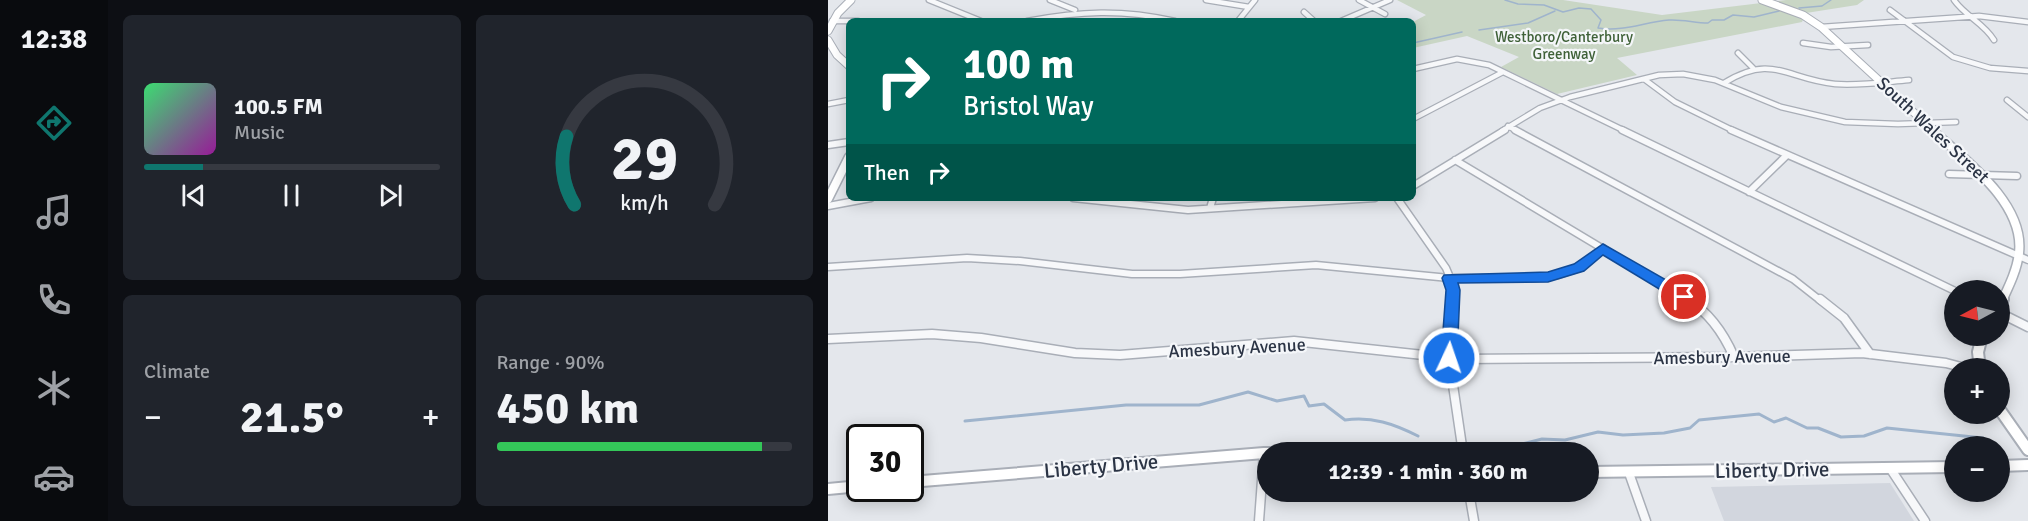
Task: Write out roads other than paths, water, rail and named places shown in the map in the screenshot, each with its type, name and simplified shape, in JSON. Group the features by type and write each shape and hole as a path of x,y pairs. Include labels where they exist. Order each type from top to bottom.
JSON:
{"main road":[{"path":"828,31 832,21 851,0"},
{"name":"South Wales Street","path":"1762,0 1803,15 1821,27 1983,176 2009,204 2020,221 2024,240 2024,259 2010,286"},
{"path":"828,40 837,55 846,63"},
{"path":"828,199 846,163"},
{"path":"2010,424 2028,450"},
{"name":"Liberty Drive","path":"924,481 1257,454"},
{"path":"2010,466 2028,465"},
{"name":"Liberty Drive","path":"1599,472 1944,467"},
{"path":"828,489 846,487"}],"street":[{"path":"929,0 974,18"},
{"path":"1051,0 1077,11"},
{"path":"1206,0 1249,7"},
{"path":"1240,18 1255,0"},
{"path":"1359,0 1385,14"},
{"path":"1348,18 1390,0"},
{"path":"1954,0 1959,7 1986,28 1994,40"},
{"path":"1890,10 1963,62 1987,69 2028,71"},
{"path":"1043,18 1077,11 1142,13 1163,18"},
{"path":"1304,12 1311,18"},
{"path":"1821,27 1971,17 2028,22"},
{"path":"832,21 846,21"},
{"path":"1803,43 1842,46 1869,45"},
{"path":"1738,52 1753,68"},
{"path":"1416,68 1456,59 1484,63 1944,286"},
{"path":"1724,83 1737,73 1753,68 1778,69 1833,84 1909,80"},
{"path":"1416,117 1503,72"},
{"path":"1416,184 1540,108 1644,79 1683,74 1724,83 1781,106 1845,122 1956,122"},
{"path":"1644,79 1687,110 2024,259"},
{"path":"2007,100 2028,117"},
{"path":"828,104 846,101"},
{"path":"1845,122 1849,130"},
{"path":"1508,126 1793,279 1844,318 1870,354"},
{"path":"828,145 846,142"},
{"path":"1749,192 1787,155"},
{"path":"1455,160 1697,305 1721,329 1734,357"},
{"path":"1949,174 2017,176"},
{"path":"828,206 855,201"},
{"path":"1098,201 1178,210 1326,201"},
{"path":"1210,208 1212,201"},
{"path":"1399,201 1446,268 1453,290 1449,358 1461,442"},
{"path":"828,267 994,259 1132,274 1180,274 1316,265 1449,278 1548,277 1579,268 1603,248"},
{"path":"2010,318 2028,327"},
{"name":"Amesbury Avenue","path":"828,339 932,334 981,338 1075,352 1120,355 1294,341 1449,358 1870,354 1944,363"},
{"path":"1890,468 1925,521"},
{"path":"1629,473 1646,521"},
{"path":"1259,521 1260,502"},
{"path":"1471,502 1474,521"}],"waterway":[{"path":"1505,0 1518,4 1544,5 1563,12 1579,8 1591,9 1601,20 1598,28 1607,29 1669,20 1708,23 1712,20 1724,20 1733,15 1754,17 1779,11"},
{"path":"1799,8 1822,6 1831,0"},
{"path":"1479,30 1528,23 1555,11"},
{"path":"1416,42 1462,32"},
{"path":"965,421 1126,405 1199,405 1248,392 1277,401 1304,396 1309,406 1324,404 1345,420 1364,419 1383,422 1418,436"},
{"path":"1530,442 1542,439 1565,440 1598,432 1623,435 1664,433 1690,428 1699,420 1759,414 1774,422 1786,418 1807,428 1818,428 1841,437 1864,436 1887,428 1964,436"}],"park label":[{"name":"Westboro/Canterbury Greenway","path":"1564,46"}]}
